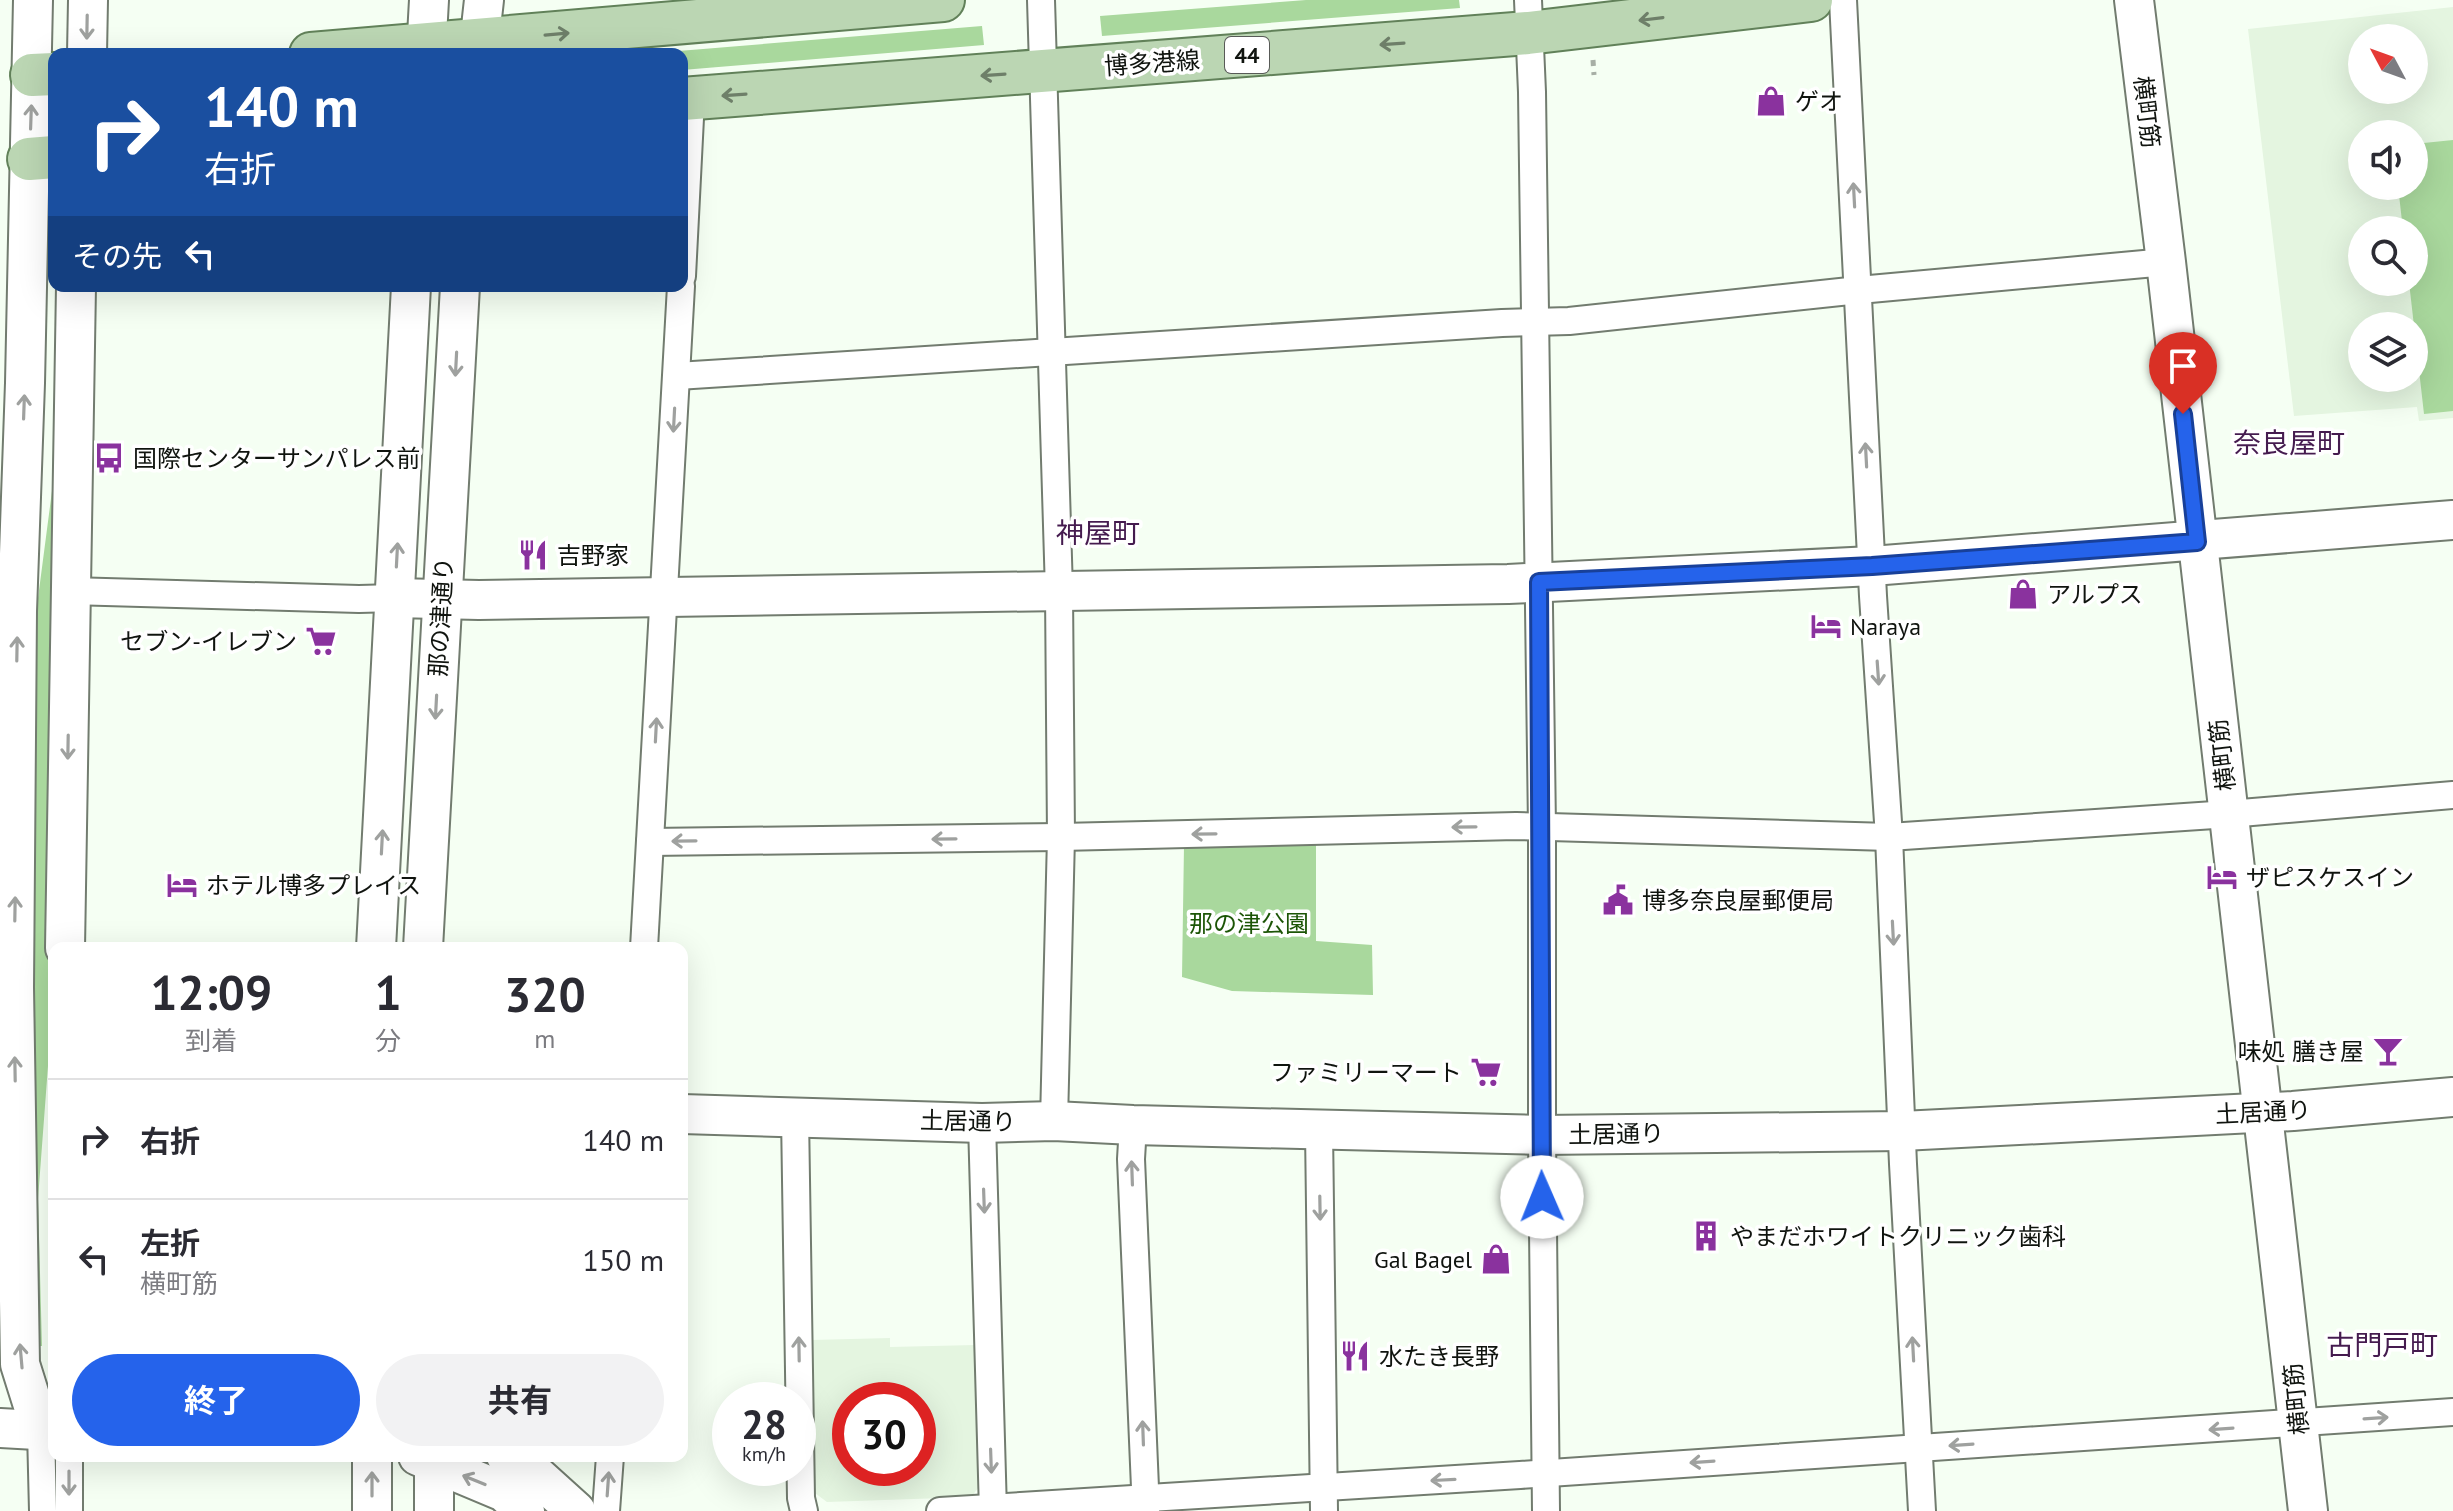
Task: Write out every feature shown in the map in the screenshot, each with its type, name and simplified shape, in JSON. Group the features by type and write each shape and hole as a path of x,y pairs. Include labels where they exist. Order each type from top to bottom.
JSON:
{"main road":[{"path":"429,48 481,31 943,0"},
{"name":"博多港線","path":"688,99 1045,71 1528,17 1811,0"}],"street":[{"path":"33,0 43,75 42,158 25,383 17,611 14,987 8,1132 20,1364 47,1431 43,1511"},
{"path":"87,48 88,0"},
{"path":"426,48 429,0"},
{"path":"1041,0 1059,591 1061,837 1054,1121"},
{"path":"1843,0 1922,1511"},
{"name":"横町筋","path":"2134,0 2308,1511"},
{"path":"1528,17 1532,92 1542,828 1546,1511"},
{"path":"677,376 1052,350 1569,321 2166,262"},
{"path":"65,942 76,292"},
{"name":"那の津通り","path":"376,942 411,292"},
{"name":"那の津通り","path":"423,942 460,292"},
{"path":"644,942 681,292"},
{"path":"70,591 442,599 1539,582 1872,566 2453,520"},
{"path":"650,842 1061,837 1508,826 1889,837 2453,795"},
{"name":"土居通り","path":"688,1114 1542,1135 1902,1131 2263,1112 2453,1097"},
{"path":"795,1116 801,1498 804,1511"},
{"path":"982,1123 993,1509"},
{"path":"1133,1125 1131,1159 1146,1505"},
{"path":"1319,1130 1324,1499"},
{"path":"940,1511 1324,1499 1545,1473 2453,1412"},
{"path":"0,1428 47,1431"},
{"path":"69,1462 69,1511"},
{"path":"372,1462 372,1511"},
{"path":"428,1462 434,1511"},
{"path":"435,1462 504,1492 525,1511"},
{"path":"520,1462 576,1511"},
{"path":"606,1511 610,1462"}],"shaded area":[{"path":"2453,7 2453,418 2419,421 2417,407 2294,416 2248,29"},
{"path":"890,1338 890,1347 975,1345 979,1487 971,1497 827,1502 815,1493 816,1382 813,1382 812,1340"}],"green space":[{"path":"1306,0 1459,0 1460,8 1102,36 1100,16"},
{"path":"982,26 984,45 688,70 688,50"},
{"path":"2453,140 2453,411 2424,414 2422,392 2428,392 2428,312 2412,312 2411,296 2428,296 2428,216 2401,216 2400,200 2428,200 2428,143"},
{"path":"59,292 48,844 48,1066 38,1199 42,1346 39,1346 32,1065 35,621 52,491"},
{"name":"那の津公園","path":"1316,843 1316,941 1372,945 1373,995 1232,991 1182,977 1184,845"}],"place":[{"name":"ゲオ","path":"1771,101"},
{"name":"国際センターサンパレス前","path":"109,458"},
{"name":"吉野家","path":"533,555"},
{"name":"アルプス","path":"2023,594"},
{"name":"Naraya","path":"1826,626"},
{"name":"セブン-イレブン","path":"321,641"},
{"name":"ザピスケスイン","path":"2222,877"},
{"name":"ホテル博多プレイス","path":"182,885"},
{"name":"博多奈良屋郵便局","path":"1618,900"},
{"name":"味処 膳き屋","path":"2388,1051"},
{"name":"ファミリーマート","path":"1486,1072"},
{"name":"やまだホワイトクリニック歯科","path":"1706,1236"},
{"name":"Gal Bagel","path":"1496,1259"},
{"name":"水たき長野","path":"1355,1356"}],"district":[{"name":"奈良屋町","path":"2289,442"},
{"name":"神屋町","path":"1098,532"},
{"name":"古門戸町","path":"2382,1344"}],"route":[{"path":"1542,1197 1539,582 1872,566 2197,542 2183,414"}]}
